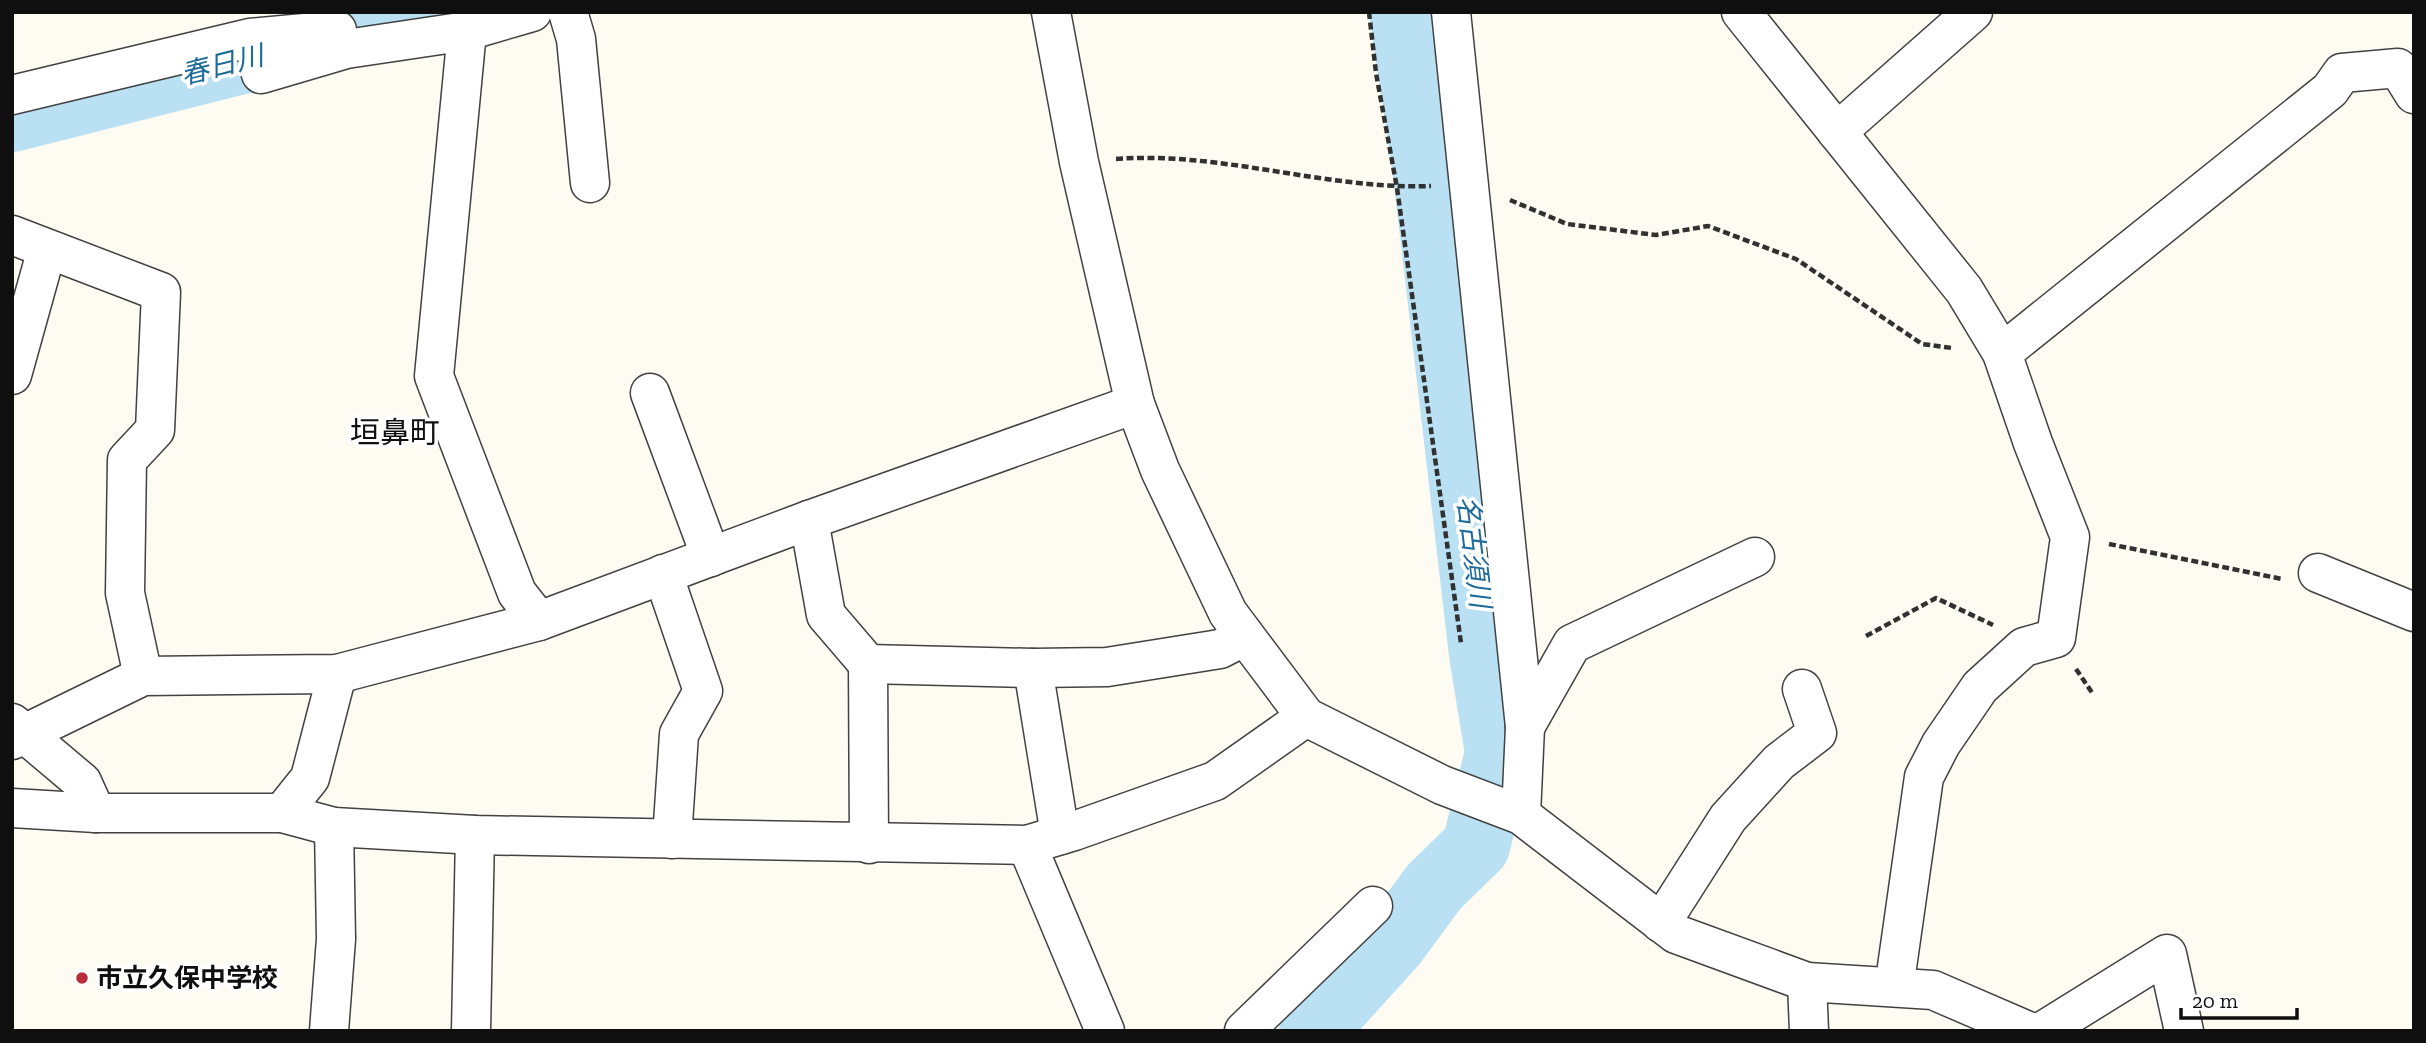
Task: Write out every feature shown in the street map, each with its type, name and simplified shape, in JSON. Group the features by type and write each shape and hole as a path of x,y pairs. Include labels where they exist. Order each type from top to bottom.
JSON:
{"street":[{"path":"252,41 261,75 346,49 467,31 531,12"},
{"path":"568,12 576,39 590,183"},
{"path":"1051,12 1079,162 1135,404 1166,482 1228,613 1306,717 1442,785 1521,815 1676,934 1807,982 1933,990 2028,1031"},
{"path":"1451,12 1525,727 1521,815"},
{"path":"1742,12 1964,290 2002,353 2033,443 2070,537 2056,638 2024,647 1980,687 1941,744 1924,777 1896,974"},
{"path":"1837,132 1973,12"},
{"path":"12,95 252,41 337,30"},
{"path":"467,31 434,376 517,593 539,621"},
{"path":"2002,353 2330,90 2342,73 2409,75"},
{"path":"12,235 161,292 155,430 127,460 125,593 143,677"},
{"path":"12,376 47,249"},
{"path":"650,393 711,557"},
{"path":"96,813 82,782 16,732 143,677 337,674 539,621 809,520 1135,404"},
{"path":"809,520 826,615 868,664 870,844"},
{"path":"1525,727 1572,645 1755,557"},
{"path":"2318,573 2414,612"},
{"path":"663,574 704,691 679,734 672,839"},
{"path":"868,664 1033,668 1119,665 1220,649 1245,635"},
{"path":"1033,668 1043,840 1105,1031"},
{"path":"282,813 310,778 337,674"},
{"path":"1661,923 1728,818 1779,762 1817,733 1802,689"},
{"path":"12,808 96,813 282,813 334,827 475,835 870,844 1043,840 1216,780 1306,717"},
{"path":"329,1031 336,939 334,827"},
{"path":"471,1031 475,835"},
{"path":"1244,1031 1373,906"},
{"path":"2043,1031 2167,954 2183,1031"},
{"path":"1807,982 1809,1031"}],"path":[{"path":"1369,12 1376,73 1399,187 1461,643"},
{"path":"1079,162 1145,157 1257,167 1399,187"},
{"path":"1470,184 1567,224 1656,235 1709,226 1796,259 1922,344 2002,353"},
{"path":"2070,537 2302,583 2318,573"}],"waterway":[{"name":"春日川","path":"12,118 432,12"},
{"name":"名古須川","path":"1313,1031 1392,944 1434,887 1476,846 1499,753 1483,654 1426,166 1403,12"}],"place":[{"name":"市立久保中学校","path":"82,978"}],"district":[{"name":"垣鼻町","path":"395,433"}]}
